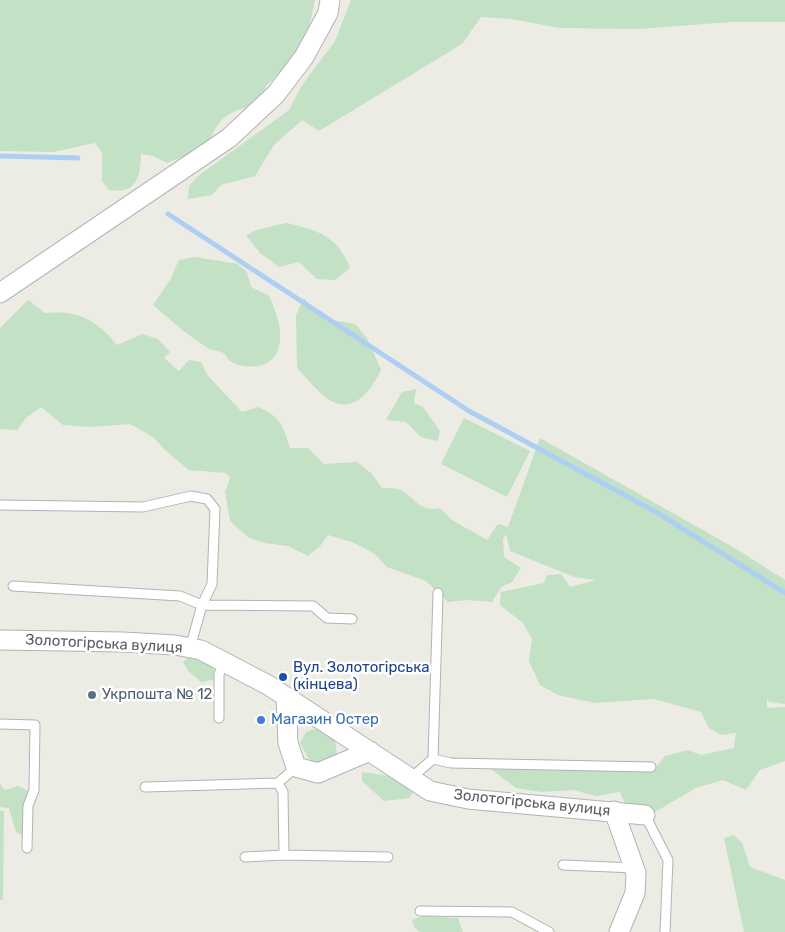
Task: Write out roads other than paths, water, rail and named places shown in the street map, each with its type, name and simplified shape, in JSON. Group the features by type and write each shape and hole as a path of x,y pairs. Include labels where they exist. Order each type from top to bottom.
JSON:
{"street":[{"path":"0,293 229,138 276,94 304,57 328,13 330,0"},
{"name":"Золотогірська вулиця","path":"0,640 124,642 201,650 286,697 430,791 468,799 645,815"},
{"path":"286,697 288,743 296,767 318,773 370,751"},
{"path":"614,811 634,868 635,893 619,932"}],"lane":[{"path":"0,505 143,507 191,496 207,499 215,509 212,584 202,606 190,648"},
{"path":"13,586 180,596 202,606 313,606 327,618 352,619"},
{"path":"411,778 433,759 438,593"},
{"path":"219,718 219,674 224,662"},
{"path":"0,724 35,725 34,790 28,806 27,848"},
{"path":"433,759 451,763 651,767"},
{"path":"145,787 278,783 296,767"},
{"path":"278,783 283,792 284,855"},
{"path":"645,815 668,860 665,932"},
{"path":"245,857 284,855 388,857"},
{"path":"563,865 634,868"},
{"path":"420,912 512,912 549,932"}],"waterway":[{"path":"0,156 78,158"},
{"path":"168,214 469,411 656,512 785,593"}],"place":[{"name":"Вул. Золотогірська (кінцева)","path":"283,677"},
{"name":"Укрпошта № 12","path":"92,695"},
{"name":"Магазин Остер","path":"261,720"}]}
